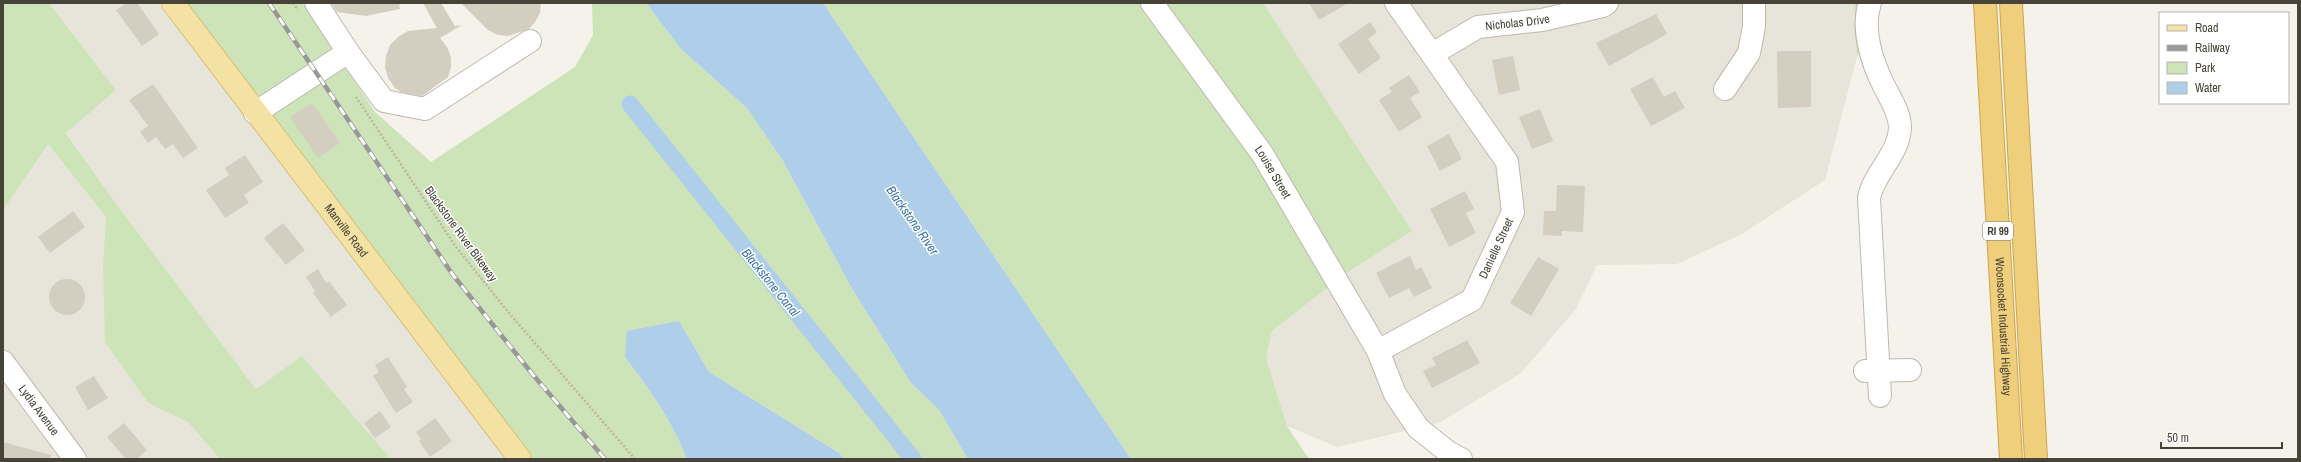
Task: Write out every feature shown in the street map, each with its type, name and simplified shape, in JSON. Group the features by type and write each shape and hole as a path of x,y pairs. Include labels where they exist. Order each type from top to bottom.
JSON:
{"highway":[{"name":"Woonsocket Industrial Highway","path":"1984,3 2011,459"},
{"name":"Woonsocket Industrial Highway","path":"2010,3 2036,459"}],"main road":[{"name":"Manville Road","path":"173,3 520,459"}],"street":[{"name":"Louise Street","path":"1152,3 1263,154 1378,351 1395,394 1418,428 1448,452 1461,459"},
{"name":"Danielle Street","path":"1378,351 1472,300 1513,212 1508,162 1396,3"},
{"name":"Nicholas Drive","path":"1432,54 1478,27 1542,20 1603,6 1607,3"},
{"path":"1725,89 1749,53 1754,26 1754,3"},
{"path":"1870,3 1866,20 1869,41 1883,84 1896,110 1900,126 1898,138 1892,154 1873,184 1869,198 1872,290 1872,371 1880,396"},
{"path":"309,10 348,52 384,101 425,109 530,41"},
{"path":"256,113 348,52"},
{"name":"Lydia Avenue","path":"3,362 10,385 75,459"},
{"path":"1872,371 1910,370"}],"path":[{"path":"293,3 309,10"},
{"name":"Blackstone River Bikeway","path":"353,93 456,247 509,313 635,459"}],"shaded area":[{"path":"49,3 168,3 517,459 391,459 302,356 256,389 120,209 66,132 116,90"},
{"path":"1263,3 1854,3 1857,57 1825,180 1742,234 1677,264 1597,265 1576,309 1521,373 1439,423 1337,447 1287,426 1266,358 1272,331 1345,274 1412,231"},
{"path":"47,143 106,217 103,263 106,342 148,403 188,422 220,459 3,459 3,210"}],"green space":[{"path":"3,3 49,3 116,90 66,133 120,209 256,389 302,356 391,459 220,459 188,422 148,403 105,342 103,263 106,217 48,144 3,210"},
{"path":"168,3 303,3 375,112 431,162 575,67 593,35 592,3 646,3 681,49 747,108 783,161 851,287 911,383 939,410 968,459 845,459 839,453 709,372 679,321 625,357 660,406 674,430 687,459 517,459"},
{"path":"823,3 1263,3 1412,231 1345,274 1272,331 1266,358 1287,426 1309,459 1131,459"},
{"path":"1854,3 1872,3 1857,57"}],"water":[{"name":"Blackstone River","path":"646,3 823,3 1131,459 968,459 939,410 911,383 851,287 783,161 747,108 681,49"},
{"path":"679,321 709,372 839,453 845,459 687,459 674,430 660,406 625,357 627,331"}],"building":[{"path":"127,3 137,3 159,34 142,46 116,10"},
{"path":"331,3 399,3 400,9 366,16 337,12"},
{"path":"423,3 441,3 455,26 462,25 440,38 447,47 451,57 451,67 448,77 422,96 401,92 395,88 388,78 385,67 386,56 390,45 398,37 408,31 437,28"},
{"path":"461,3 541,3 540,13 529,29 508,36 498,35 488,30"},
{"path":"1309,3 1348,3 1319,20"},
{"path":"1656,14 1667,34 1609,66 1596,43"},
{"path":"1370,22 1377,32 1368,39 1381,58 1359,74 1338,44"},
{"path":"1777,51 1811,51 1811,107 1778,108"},
{"path":"1513,56 1520,90 1499,95 1492,60"},
{"path":"1409,75 1420,92 1410,98 1422,117 1399,132 1379,100 1392,92 1389,88"},
{"path":"1653,77 1664,97 1675,91 1685,108 1651,126 1630,89"},
{"path":"153,84 198,148 183,158 173,144 165,149 156,137 148,143 140,132 148,126 129,100"},
{"path":"312,103 340,143 318,158 290,117"},
{"path":"1540,109 1553,141 1532,149 1519,117"},
{"path":"1449,134 1462,159 1440,171 1427,146"},
{"path":"245,155 263,182 244,195 249,203 225,218 206,190 229,175 225,168"},
{"path":"1557,185 1585,186 1583,232 1562,231 1562,236 1543,235 1544,211 1556,211"},
{"path":"1465,191 1474,209 1466,213 1476,233 1449,247 1430,209"},
{"path":"73,211 85,227 50,253 38,237"},
{"path":"283,223 305,250 286,265 264,238"},
{"path":"1410,256 1416,270 1421,267 1432,288 1414,297 1409,288 1389,298 1376,273"},
{"path":"1538,257 1559,269 1531,316 1510,303"},
{"path":"318,269 326,283 329,281 347,305 331,317 313,293 315,291 306,277"},
{"path":"71,279 80,284 84,290 84,304 80,310 71,315 63,315 54,310 50,304 49,293 54,284 60,280"},
{"path":"1467,340 1480,363 1432,388 1423,371 1436,365 1432,358"},
{"path":"388,357 407,387 404,389 413,402 396,413 373,376 379,372 375,365"},
{"path":"94,376 108,398 88,410 75,387"},
{"path":"380,411 391,427 375,438 364,423"},
{"path":"435,418 452,441 430,457 419,441 421,439 416,432"},
{"path":"124,423 147,450 137,459 126,459 107,437"},
{"path":"3,442 51,455 50,459 3,459"}],"waterway":[{"name":"Blackstone Canal","path":"630,104 913,459"}],"railway":[{"path":"269,3 453,275 534,376 605,459"}]}
